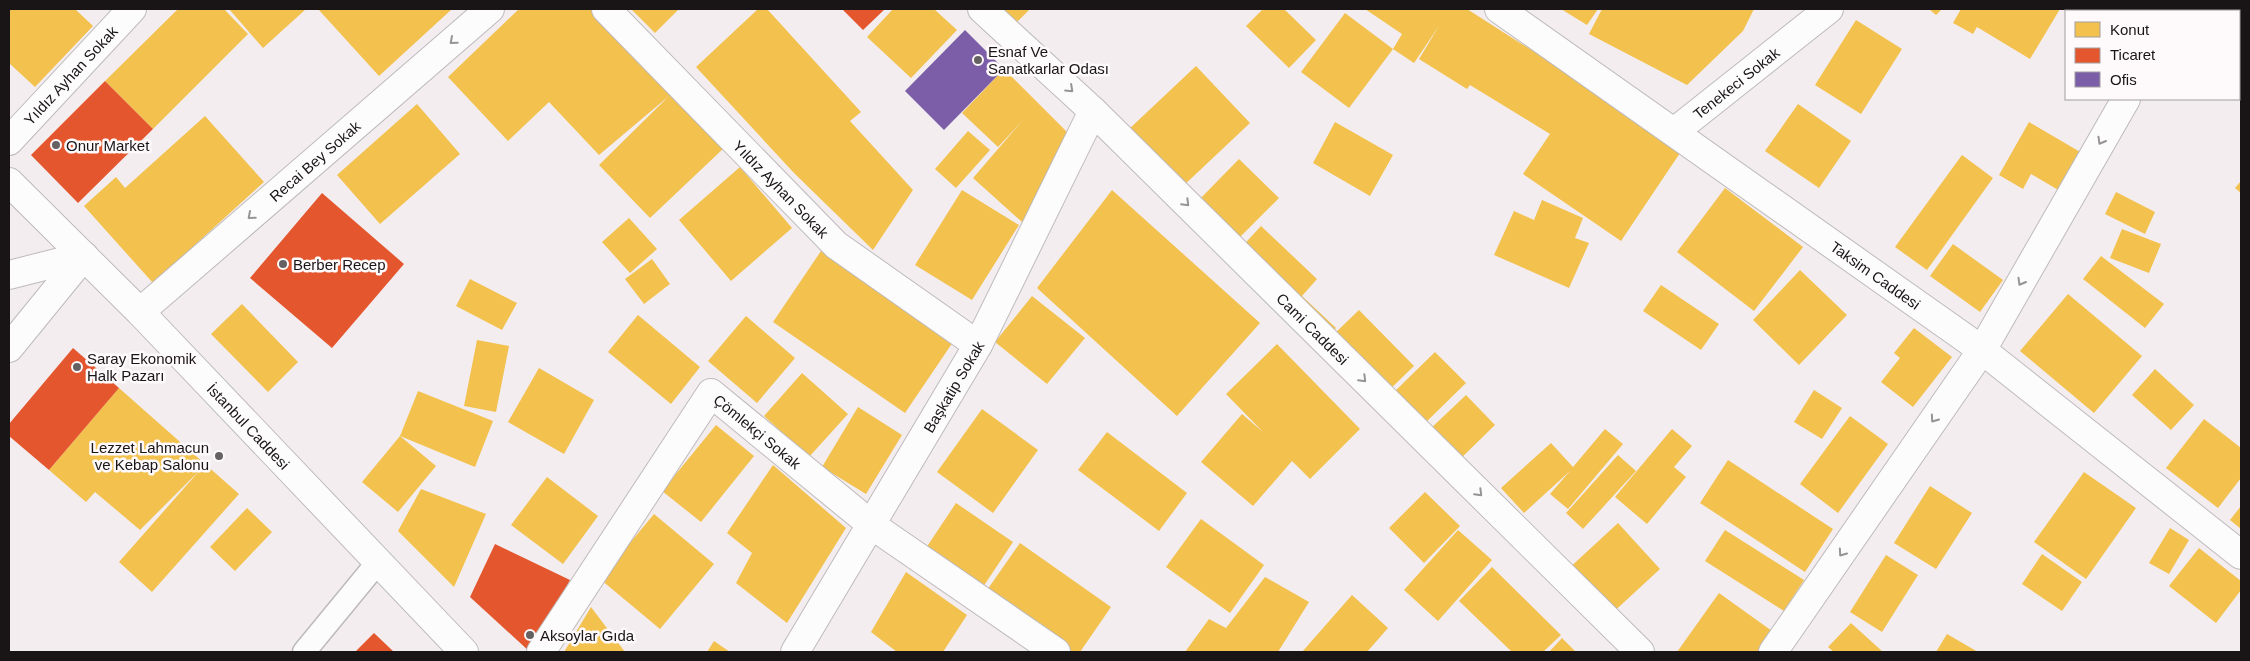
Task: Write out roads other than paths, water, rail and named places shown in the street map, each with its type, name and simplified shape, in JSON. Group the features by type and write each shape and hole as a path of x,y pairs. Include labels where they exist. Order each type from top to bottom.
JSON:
{"main road":[{"name":"Yıldız Ayhan Sokak","path":"9,141 132,9"},
{"name":"Recai Bey Sokak","path":"140,312 490,9"},
{"name":"Yıldız Ayhan Sokak","path":"606,9 836,245 978,345"},
{"name":"Cami Caddesi","path":"982,9 1093,111 1640,652"},
{"name":"Taksim Caddesi","path":"1499,9 1982,350 2241,556"},
{"name":"Tenekeci Sokak","path":"1674,132 1798,21 1829,9"},
{"path":"1773,652 1982,350 2125,100"},
{"name":"Başkatip Sokak","path":"796,652 873,526 978,345 1093,111"},
{"name":"İstanbul Caddesi","path":"9,182 140,312 464,652"},
{"path":"9,275 84,256"},
{"path":"9,348 84,256"},
{"name":"Çömlekçi Sokak","path":"541,652 711,393 873,526 1056,652"}],"lane":[{"path":"304,652 378,562"}],"place":[{"name":"Esnaf Ve Sanatkarlar Odası","path":"978,60"},
{"name":"Onur Market","path":"56,145"},
{"name":"Berber Recep","path":"283,264"},
{"name":"Saray Ekonomik Halk Pazarı","path":"77,367"},
{"name":"Lezzet Lahmacun ve Kebap Salonu","path":"219,456"},
{"name":"Aksoylar Gıda","path":"530,635"}]}
